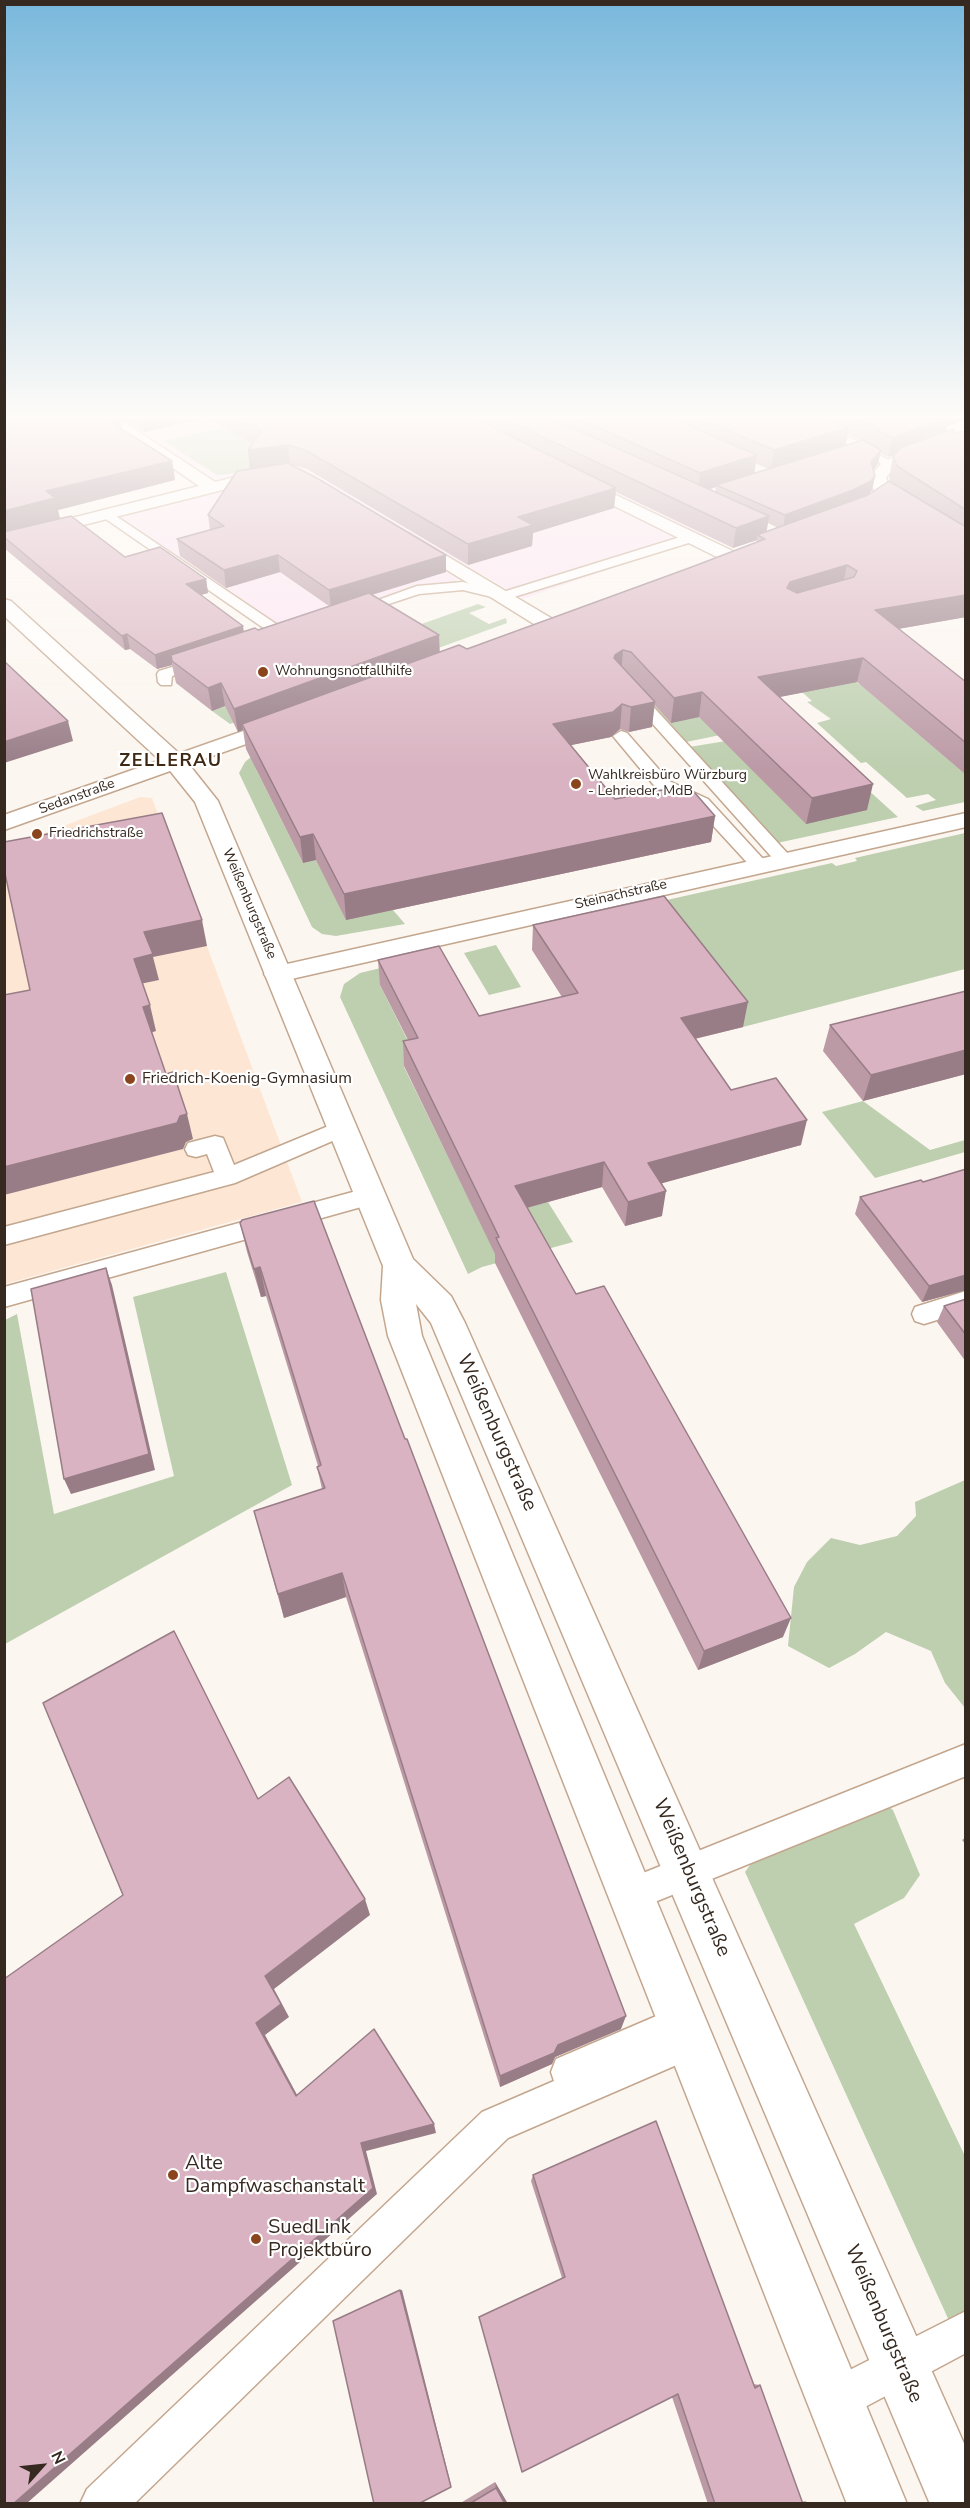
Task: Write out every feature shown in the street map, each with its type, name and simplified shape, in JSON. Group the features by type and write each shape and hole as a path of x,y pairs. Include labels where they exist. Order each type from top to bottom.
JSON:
{"street":[{"path":"4,540 20,536"},
{"path":"404,536 549,625"},
{"path":"686,536 739,554 709,565"},
{"name":"Weißenburgstraße","path":"4,605 176,762 206,801 400,1266 439,1306 448,1323 688,1872 960,2504"},
{"path":"525,634 571,617"},
{"name":"Sedanstraße","path":"4,823 306,715"},
{"name":"Steinachstraße","path":"278,974 966,820"},
{"name":"Weißenburgstraße","path":"400,1266 398,1300 405,1336 877,2504"}],"lane":[{"path":"139,536 283,635"},
{"path":"339,616 417,591 463,586 504,596 690,538"},
{"path":"166,682 164,674 215,657"},
{"path":"622,681 771,862"},
{"path":"621,736 663,785 702,803 771,862"},
{"path":"4,1236 227,1177 343,1128"},
{"path":"196,1149 215,1144 227,1177"},
{"path":"4,1297 371,1196"},
{"path":"924,1314 966,1301"},
{"path":"630,1895 966,1760"},
{"path":"569,2072 686,2032"},
{"path":"102,2504 495,2125 686,2032"},
{"path":"835,2400 966,2331"}],"shaded area":[{"path":"131,536 704,536 524,599 480,573 279,639"},
{"name":"Friedrich-Koenig-Gymnasium","path":"140,797 152,798 302,1202 5,1284 5,848"}],"green space":[{"path":"478,604 486,607 469,613 489,624 506,618 507,623 230,724 212,711 378,651 399,632"},
{"path":"608,676 765,678 794,720 686,742 689,747 726,741 855,778 898,817 763,846"},
{"path":"847,676 862,686 965,774 965,802 923,811 915,806 936,800 928,794 907,798 866,762 861,763 817,723 831,719 807,702 812,701 793,684"},
{"path":"252,756 256,769 303,863 316,860 393,910 405,924 336,936 322,934 312,927 239,773 245,762"},
{"path":"965,833 965,969 743,1027 649,904 832,863 836,866 857,861 855,858"},
{"path":"496,945 521,987 489,995 464,953"},
{"path":"430,956 380,985 408,1041 404,1067 479,1220 548,1202 573,1242 482,1267 468,1274 340,997 344,984 360,973"},
{"path":"863,1101 930,1150 965,1140 965,1152 875,1178 822,1112"},
{"path":"226,1272 292,1485 5,1644 5,1320 17,1314 54,1514 174,1476 133,1297"},
{"path":"965,1480 965,1708 945,1683 931,1651 886,1632 855,1654 829,1668 788,1646 794,1587 807,1562 831,1538 860,1545 897,1536 916,1516 915,1502"},
{"path":"876,1796 893,1810 920,1875 904,1898 854,1924 965,2156 965,2331 956,2336 745,1872 768,1840"}],"building":[{"path":"97,536 125,557 160,547 206,579 186,584 243,626 155,655 127,634 122,636 4,537"},
{"path":"188,536 414,536 446,555 329,590 278,555 224,570 177,539"},
{"path":"454,536 495,536 468,544"},
{"path":"759,536 966,536 966,595 875,610 966,682 966,743 863,658 758,677 873,784 812,798 702,692 674,698 631,652 623,650 614,658 655,702 631,707 622,704 613,712 553,724 615,799 688,785 715,816 344,894 313,834 300,837 242,724 459,645 467,649 765,539","holes":["847,565 857,571 854,577 797,593 787,588 790,582"]},
{"path":"369,593 439,635 234,709 221,683 208,688 172,661 171,655 255,628 258,630"},
{"path":"4,661 68,721 4,742"},
{"path":"162,813 202,920 144,932 153,954 134,959 150,1005 143,1007 166,1074 173,1072 187,1114 180,1116 177,1123 4,1167 4,995 30,990 4,869 4,842"},
{"path":"664,896 748,1002 681,1018 731,1090 776,1078 807,1120 648,1163 666,1191 628,1202 604,1162 515,1186 576,1294 604,1286 791,1618 704,1651 496,1238 499,1237 403,1041 418,1038 378,960 439,946 479,1016 578,993 533,925"},
{"path":"966,991 966,1050 871,1075 830,1025"},
{"path":"966,1169 966,1275 929,1286 860,1197"},
{"path":"314,1201 626,2016 558,2045 554,2053 500,2076 342,1573 278,1594 254,1511 325,1488 317,1467 321,1465 260,1267 254,1269 240,1223 242,1220"},
{"path":"106,1268 149,1454 64,1479 31,1289"},
{"path":"966,1299 966,1335 944,1306"},
{"name":"Alte Dampfwaschanstalt","path":"174,1631 258,1799 289,1777 365,1899 265,1976 281,2004 256,2023 296,2096 374,2029 434,2124 361,2143 373,2188 13,2504 4,2504 4,1979 123,1895 43,1703"},
{"path":"656,2121 755,2388 760,2385 803,2504 715,2504 678,2394 522,2472 479,2317 565,2277 533,2175"},
{"path":"400,2290 451,2487 418,2504 374,2504 333,2321"},
{"path":"496,2488 505,2504 469,2504"}],"place":[{"name":"Wohnungsnotfallhilfe","path":"263,672"},
{"name":"Wahlkreisbüro Würzburg - Lehrieder, MdB","path":"576,784"},
{"name":"Friedrichstraße","path":"37,834"},
{"name":"Friedrich-Koenig-Gymnasium","path":"130,1079"},
{"name":"Alte Dampfwaschanstalt","path":"173,2175"},
{"name":"SuedLink Projektbüro","path":"256,2239"}],"district":[{"name":"ZELLERAU","path":"171,762"}]}
